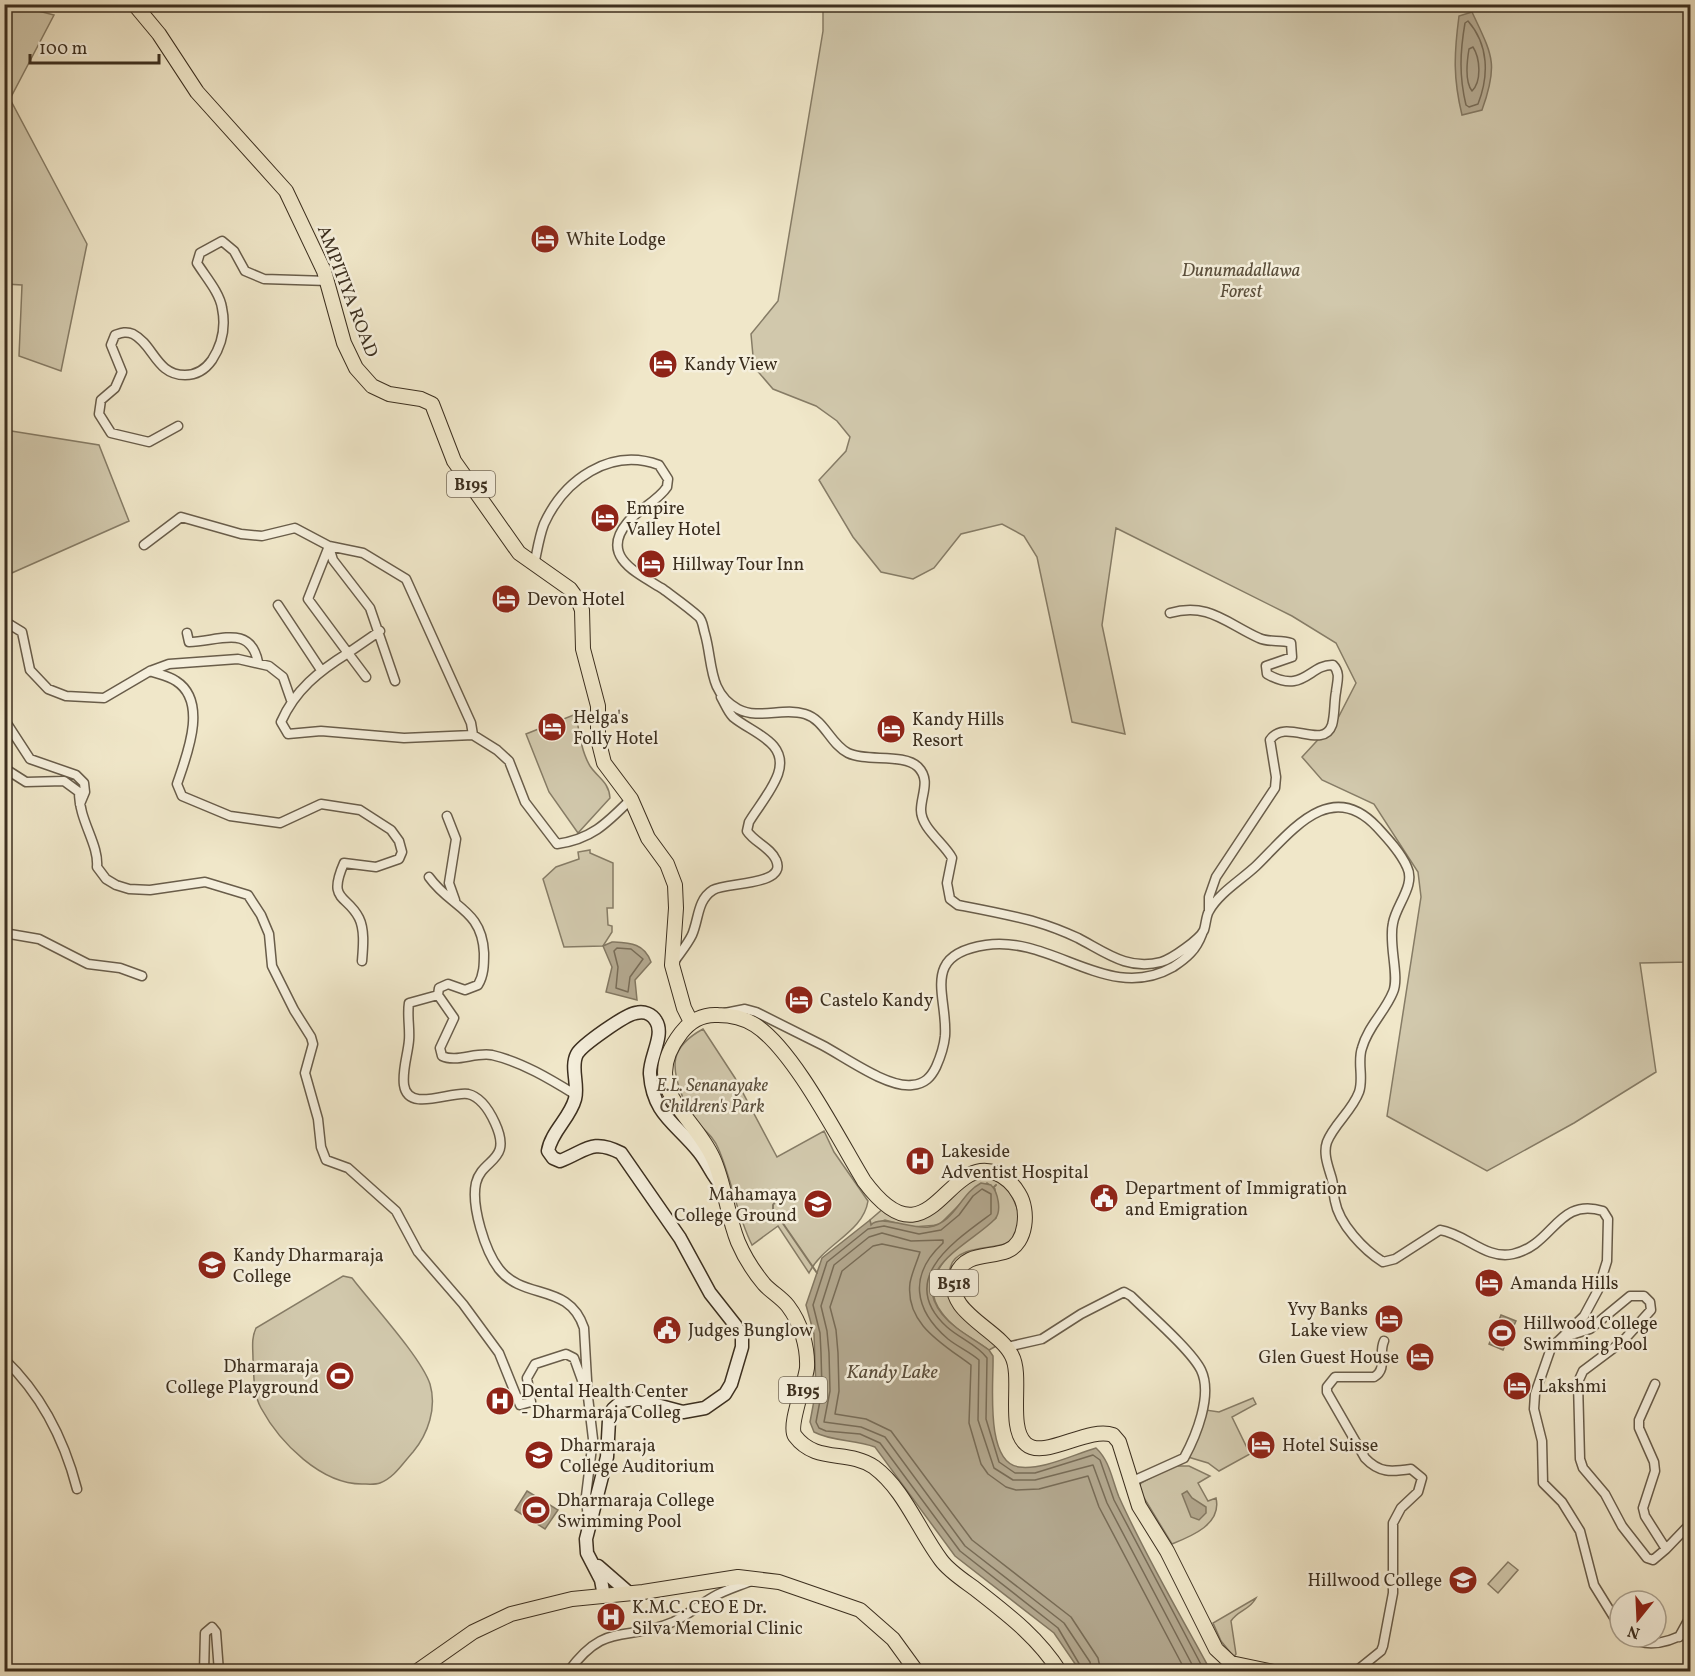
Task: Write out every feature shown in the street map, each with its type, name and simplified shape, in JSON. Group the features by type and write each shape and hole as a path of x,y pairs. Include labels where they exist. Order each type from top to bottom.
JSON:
{"main road":[{"name":"AMPITIYA ROAD","path":"134,4 159,34 197,92 286,191 305,226 328,281 344,343 356,368 372,386 389,394 421,399 432,404 454,461 519,553 570,589 578,600 582,610 583,649 598,706 600,747 604,763 631,799 648,838 667,864 675,885 676,908 672,965 684,1008 692,1022"},
{"path":"604,1596 601,1580 587,1553 587,1544 588,1526 608,1457 609,1424 613,1409 622,1401 634,1399 683,1412 705,1408 724,1394 730,1384 742,1347 742,1336 710,1293 680,1238 621,1153 594,1145 584,1147 560,1161 553,1158 548,1151 550,1143 573,1106 576,1095 574,1064 577,1054 631,1014 650,1015 657,1022 659,1030 650,1071 659,1110 700,1153 713,1177 723,1187"},
{"name":"B518","path":"692,1022 708,1015 719,1015 739,1017 755,1025 783,1052 864,1181 885,1204 901,1213 913,1215 925,1211 942,1199 963,1178 979,1171 996,1173 1011,1184 1020,1195 1025,1208 1025,1223 1017,1241 1006,1252 968,1260 959,1268 953,1285 956,1297 964,1308 1007,1347"},
{"name":"B195","path":"692,1022 671,1048 666,1069 667,1086 677,1108 711,1153 743,1251 763,1283 788,1306 798,1322 804,1341 807,1368 802,1397 792,1424 793,1433 808,1451 848,1457 866,1462 876,1469 889,1481 942,1563 1029,1631 1045,1648 1060,1671"},
{"path":"1007,1347 1016,1367 1015,1407 1021,1437 1026,1444 1041,1448 1095,1432 1105,1432 1113,1436 1119,1442 1139,1506 1167,1551 1216,1649 1231,1663 1274,1671"},
{"path":"587,1544 597,1564 629,1593"},
{"path":"417,1671 498,1618 548,1604 728,1578 757,1578 794,1587 860,1610 893,1639 917,1671"}],"street":[{"path":"177,426 149,442 111,433 99,414 101,400 115,388 122,372 111,345 115,335 124,332 132,333 162,367 177,375 192,375 205,369 219,349 225,326 222,303 197,263 200,253 222,241 234,251 245,271 264,279 328,281"},
{"path":"534,565 545,523 578,478 591,469 620,461 659,465 669,479 667,488 626,523 621,532 618,551 628,567 701,620 713,679 731,715 768,739 777,750 780,761 778,775 748,822 747,831 776,859 778,867 774,875 766,880 725,885 712,890 701,902 692,933 672,965"},
{"path":"144,544 181,517 241,534 262,536 295,528 329,546 363,553 406,579 471,723 473,735"},
{"path":"329,546 333,560 370,608 396,681"},
{"path":"329,546 308,599 366,677"},
{"path":"278,605 321,670"},
{"path":"719,1015 745,1010 756,1012 887,1080 912,1085 931,1077 940,1059 945,1036 940,981 950,960 961,952 1003,942 1046,953 1113,977 1131,980 1147,978 1183,961 1196,949 1203,932 1209,911 1209,897 1216,877 1275,788 1276,777 1270,740 1274,733 1281,730 1320,735 1328,731 1332,722 1338,674 1333,665 1328,665 1301,680 1291,681 1273,677 1267,674 1266,666 1292,657 1292,644 1258,638 1221,617 1201,610 1190,609 1170,613"},
{"path":"4,621 22,632 30,670 48,688 66,696 104,698 150,671 169,664 238,659 269,666 283,677 291,700"},
{"path":"380,631 321,670 291,700 281,722 288,734 321,731 404,738 473,735 497,750 509,761 525,802 557,844 579,841 605,825 631,799"},
{"path":"187,633 189,642 231,636 247,640 256,652 258,662"},
{"path":"150,671 177,681 189,696 194,719 191,743 177,784 182,796 230,816 280,823 321,804 360,810 391,830 399,841 402,852 399,859 376,867 350,862 344,863 342,867 337,892 358,917 363,942 362,961"},
{"path":"719,694 738,709 757,715 805,714 821,724 834,743 847,753 861,757 905,761 918,767 926,781 921,811 926,826 945,845 952,858 947,883 950,899 958,905 1036,922 1078,938 1108,956 1145,965 1164,962 1180,952 1203,932"},
{"path":"4,719 30,759 76,775 84,783 85,792 79,807"},
{"path":"4,768 26,782 64,781 79,792 79,807 88,835 98,854 97,867 106,879 116,885 150,890 205,882 248,896 261,915 269,934 272,966 294,1010 311,1037 313,1044 305,1073 318,1119 321,1148 326,1160 348,1168 396,1211 418,1252 463,1304 499,1353 520,1405 531,1402 527,1378 536,1364 566,1354 574,1358 588,1397"},
{"path":"1209,911 1287,835 1310,816 1328,808 1347,807 1360,812 1387,838 1407,867 1410,876 1393,922 1391,942 1396,979 1394,990 1364,1041 1359,1059 1361,1088 1357,1098 1326,1143 1326,1157 1333,1181 1335,1203 1343,1220 1370,1254 1383,1262 1395,1259 1440,1230 1456,1233 1483,1250 1497,1255 1512,1254 1535,1246 1552,1232 1562,1217 1576,1209 1590,1207 1603,1211 1608,1219 1607,1261 1598,1290 1584,1316 1551,1348 1534,1394 1534,1409 1542,1441 1543,1483 1562,1502 1580,1531 1594,1585 1608,1608"},
{"path":"447,816 456,839 449,882 455,901"},
{"path":"429,877 476,921 481,932 484,967 482,979 472,989 465,990 442,984 438,995"},
{"path":"4,933 39,939 88,964 120,968 142,976"},
{"path":"438,995 409,1003 409,1039 404,1083 406,1092 413,1099 460,1094 475,1097 496,1124 500,1136 498,1155 477,1182 479,1225 498,1268 509,1280 560,1297 581,1318 584,1328 593,1439 586,1496 588,1526"},
{"path":"438,995 454,1018 440,1048 442,1056 447,1059 478,1053 500,1058 541,1074 576,1095"},
{"path":"1007,1347 1042,1339 1081,1314 1124,1293 1131,1296 1170,1335 1201,1371 1204,1398 1201,1419 1184,1458 1132,1481"},
{"path":"1559,1339 1590,1329 1630,1296 1644,1296 1650,1302 1651,1310 1623,1341 1583,1371 1578,1382 1579,1449 1583,1468 1600,1486 1622,1526 1647,1558 1653,1560 1690,1524"},
{"path":"1356,1671 1381,1651 1383,1646 1393,1593 1393,1523 1401,1508 1418,1492 1422,1478 1411,1469 1387,1472 1372,1466 1365,1458 1327,1392 1327,1387 1335,1377 1374,1377 1379,1374 1383,1368 1384,1341"},
{"path":"4,1359 23,1376 47,1411 70,1461 77,1489"},
{"path":"1655,1384 1639,1420 1639,1428 1654,1462 1655,1472 1643,1508 1645,1516 1666,1549"},
{"path":"568,1671 587,1648 597,1641 608,1636 663,1626 685,1616 713,1597 757,1578"},
{"path":"1678,1637 1690,1617"},
{"path":"204,1671 203,1643 205,1633 212,1627 216,1632 219,1671"},
{"path":"1668,1640 1690,1631"}],"green space":[{"path":"4,5 15,5 54,15 10,99 87,244 61,371 19,356 22,285 5,284"},
{"name":"Dunumadallawa Forest","path":"823,5 1690,5 1690,962 1640,963 1656,1072 1574,1123 1487,1171 1387,1116 1421,897 1418,872 1374,804 1322,780 1302,757 1338,718 1356,683 1336,643 1292,616 1116,528 1102,625 1125,734 1072,722 1037,557 1024,536 1002,524 961,534 934,568 913,579 881,572 853,537 819,480 846,451 850,437 837,421 816,406 773,389 754,367 751,334 778,301 823,31"},
{"path":"5,430 99,445 129,521 5,576"},
{"path":"576,714 584,754 590,766 605,784 610,798 578,833 549,792 526,734"},
{"path":"590,850 590,853 613,863 613,908 607,908 608,925 612,926 612,932 603,946 564,947 543,879 556,867 579,859 578,852"},
{"name":"E.L. Senanayake Children's Park","path":"703,1029 735,1078 777,1157 824,1131 834,1152 868,1201 859,1222 823,1254 809,1273 778,1226 752,1245 716,1144 686,1108 676,1076 676,1058 684,1043"},
{"path":"985,1175 1000,1183 1010,1193 1021,1222 1011,1242 971,1250 958,1256 951,1265 948,1280 950,1291 962,1311 998,1345 989,1350 947,1319 934,1298 933,1284 946,1258 971,1235 996,1218 995,1189 987,1183 962,1202 939,1225 912,1227 885,1220 871,1225 870,1220 884,1208 911,1220 923,1219 944,1205 959,1188"},
{"name":"Dharmaraja College Playground","path":"343,1276 352,1278 406,1345 425,1373 432,1393 432,1411 423,1437 394,1474 376,1484 347,1482 332,1477 303,1459 279,1435 269,1421 258,1403 255,1391 253,1336 256,1328"},
{"path":"1253,1398 1256,1404 1232,1417 1250,1454 1219,1471 1208,1463 1188,1457 1198,1438 1206,1410 1219,1412"},
{"path":"1172,1466 1189,1466 1210,1476 1198,1483 1208,1501 1216,1498 1217,1507 1210,1522 1204,1528 1172,1544 1138,1488 1141,1483"},
{"path":"1508,1562 1518,1570 1498,1593 1488,1584"},
{"path":"1256,1598 1231,1621 1236,1654 1234,1657 1221,1641 1213,1623"}],"water":[{"path":"1472,12 1488,50 1492,70 1482,110 1462,115 1455,66 1456,42 1459,16"},
{"path":"612,942 636,945 644,951 651,962 635,980 637,1000 606,992 612,967 603,946"},
{"name":"Kandy Lake","path":"981,1183 991,1185 996,1192 999,1207 997,1216 946,1259 937,1271 932,1284 933,1298 947,1320 989,1350 993,1356 993,1419 1000,1451 1008,1462 1019,1467 1048,1464 1096,1448 1101,1453 1108,1465 1119,1497 1162,1583 1208,1666 1216,1671 1080,1671 1054,1633 955,1556 875,1447 814,1432 810,1422 816,1390 814,1334 806,1305 822,1258 870,1220 871,1225 882,1221 922,1227 938,1224 945,1220"},
{"name":"Hillwood College Swimming Pool","path":"1501,1315 1516,1321 1503,1350 1489,1344"},
{"name":"Dharmaraja College Swimming Pool","path":"527,1491 558,1510 545,1529 515,1510"},
{"path":"1187,1491 1192,1498 1206,1507 1206,1513 1199,1520 1191,1517 1182,1494"}],"waterway":[{"path":"782,1191 773,1209 817,1273"}],"place":[{"name":"White Lodge","path":"545,239"},
{"name":"Kandy View","path":"663,364"},
{"name":"Empire Valley Hotel","path":"605,518"},
{"name":"Hillway Tour Inn","path":"651,564"},
{"name":"Devon Hotel","path":"506,599"},
{"name":"Helga's Folly Hotel","path":"552,727"},
{"name":"Kandy Hills Resort","path":"891,729"},
{"name":"Castelo Kandy","path":"799,1000"},
{"name":"Lakeside Adventist Hospital","path":"920,1161"},
{"name":"Department of Immigration and Emigration","path":"1104,1198"},
{"name":"Mahamaya College Ground","path":"818,1204"},
{"name":"Kandy Dharmaraja College","path":"212,1265"},
{"name":"Amanda Hills","path":"1489,1283"},
{"name":"Yvy Banks Lake view","path":"1389,1319"},
{"name":"Judges Bunglow","path":"667,1330"},
{"name":"Hillwood College Swimming Pool","path":"1502,1333"},
{"name":"Glen Guest House","path":"1420,1357"},
{"name":"Dharmaraja College Playground","path":"340,1376"},
{"name":"Lakshmi","path":"1517,1386"},
{"name":"Dental Health Center - Dharmaraja Colleg","path":"500,1401"},
{"name":"Hotel Suisse","path":"1261,1445"},
{"name":"Dharmaraja College Auditorium","path":"539,1455"},
{"name":"Dharmaraja College Swimming Pool","path":"536,1510"},
{"name":"Hillwood College","path":"1463,1580"},
{"name":"K.M.C. CEO E Dr. Silva Memorial Clinic","path":"611,1617"}]}
